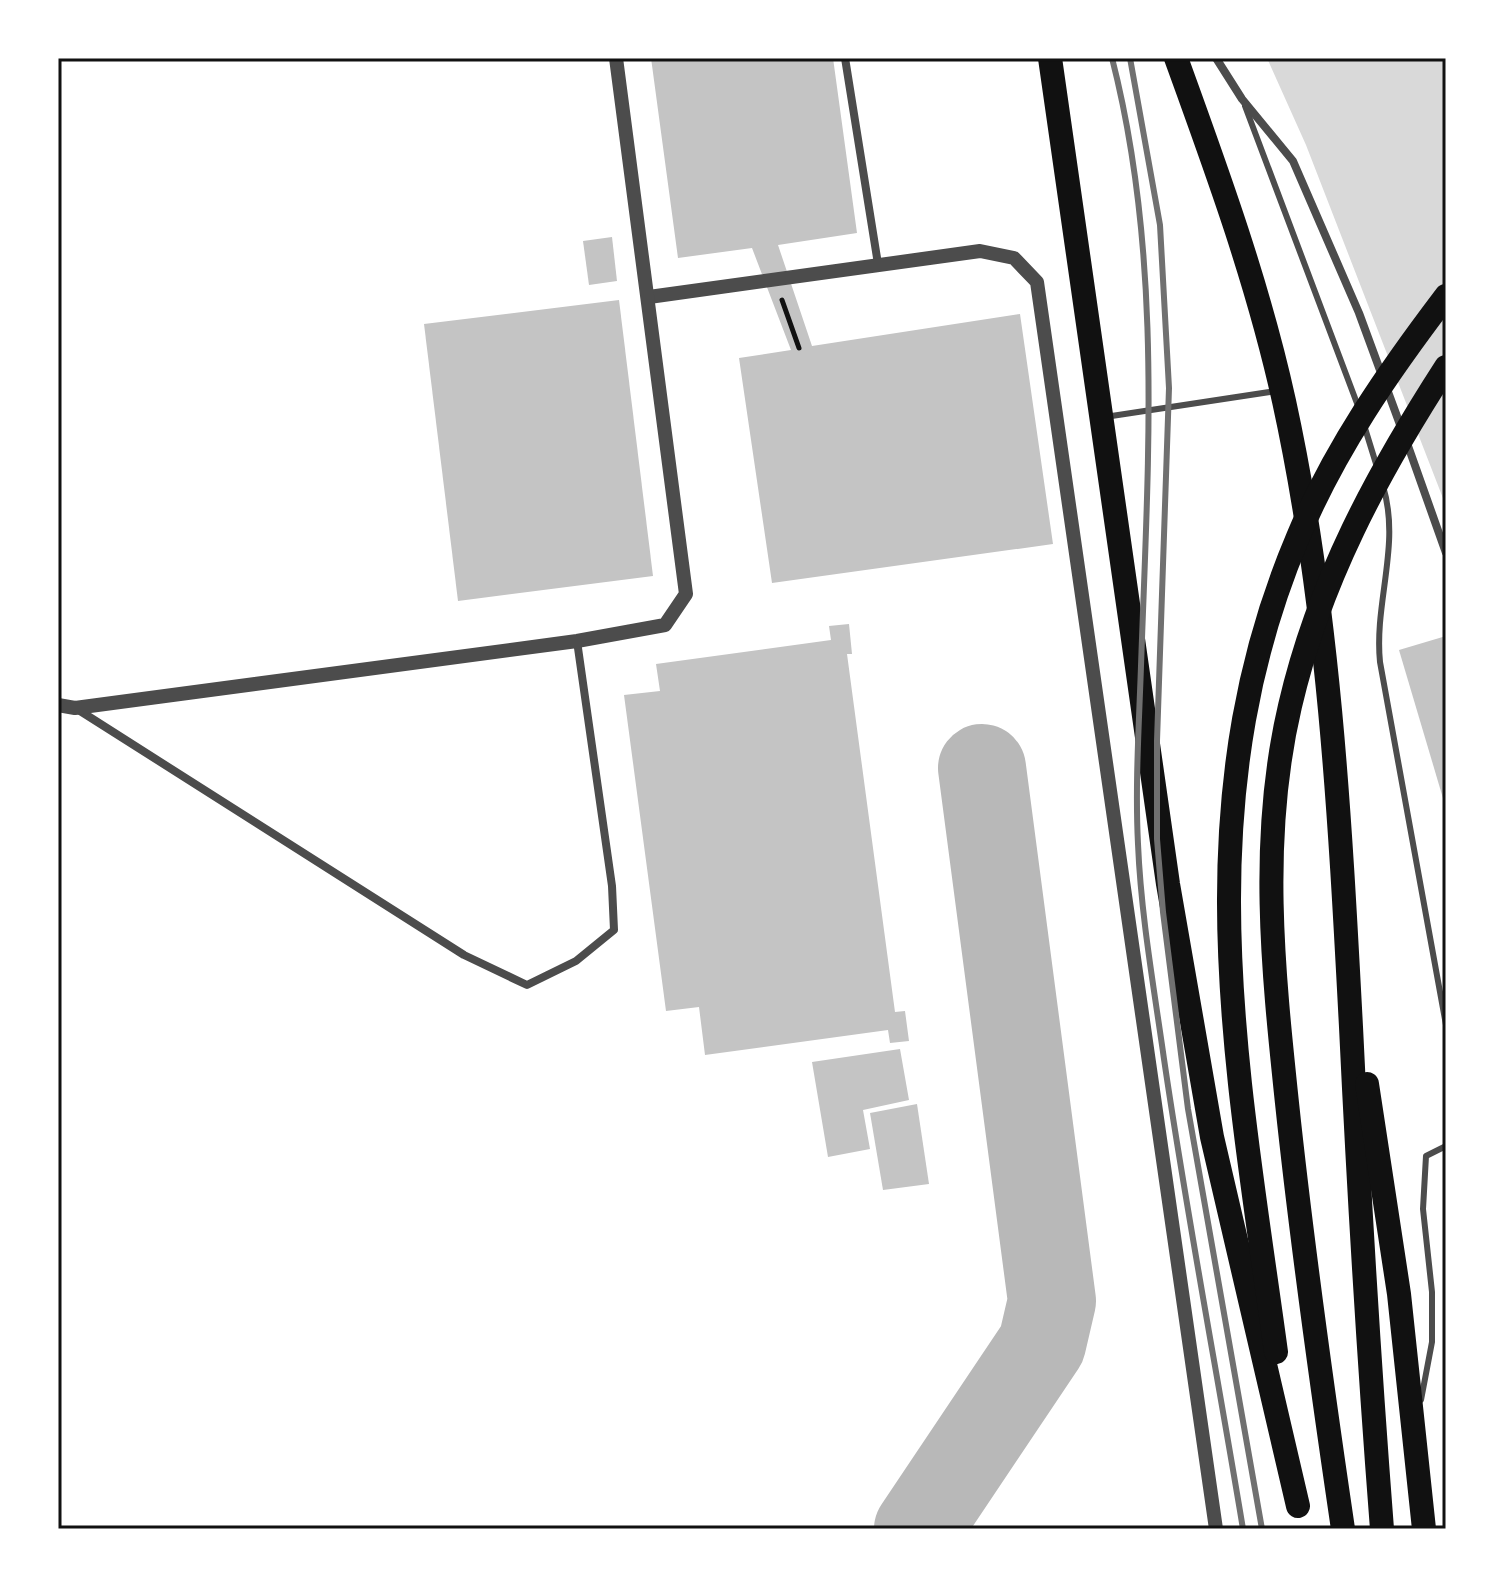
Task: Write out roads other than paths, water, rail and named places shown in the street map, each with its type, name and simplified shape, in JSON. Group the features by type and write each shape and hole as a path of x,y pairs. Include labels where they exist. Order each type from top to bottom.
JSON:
{"highway":[{"path":"1050,58 1168,884 1212,1137 1299,1517"},
{"path":"1176,58 1262,309 1311,545 1325,657 1347,951 1366,1320 1382,1529"},
{"path":"1299,1517 1232,1012 1227,870 1229,817 1246,704 1284,572 1348,438 1446,296"},
{"path":"1343,1529 1301,1237 1271,953 1270,877 1279,763 1287,721 1319,609 1361,506 1446,367"},
{"path":"1347,951 1399,1294 1424,1524"}],"street":[{"path":"58,705 75,708 577,641 665,625 686,594 616,58"},
{"path":"845,58 878,264"},
{"path":"1216,58 1242,99 1293,161 1359,313 1446,553"},
{"path":"649,297 980,251 1014,258 1037,282 1216,1529"},
{"path":"75,708 464,955 527,985 576,961 614,930 612,886 577,641"}],"lane":[{"path":"1242,99 1354,394 1390,510 1390,553 1377,636 1446,1025"},
{"path":"1102,418 1281,390"},
{"path":"1414,1435 1432,1342 1432,1292 1423,1209 1426,1156 1446,1146"}],"railway":[{"path":"1112,58 1128,133 1139,208 1148,360 1147,513 1137,777 1142,898 1173,1118 1243,1529"},
{"path":"1130,58 1160,225 1169,388 1157,741 1157,839 1163,912 1188,1109 1262,1529"}]}
